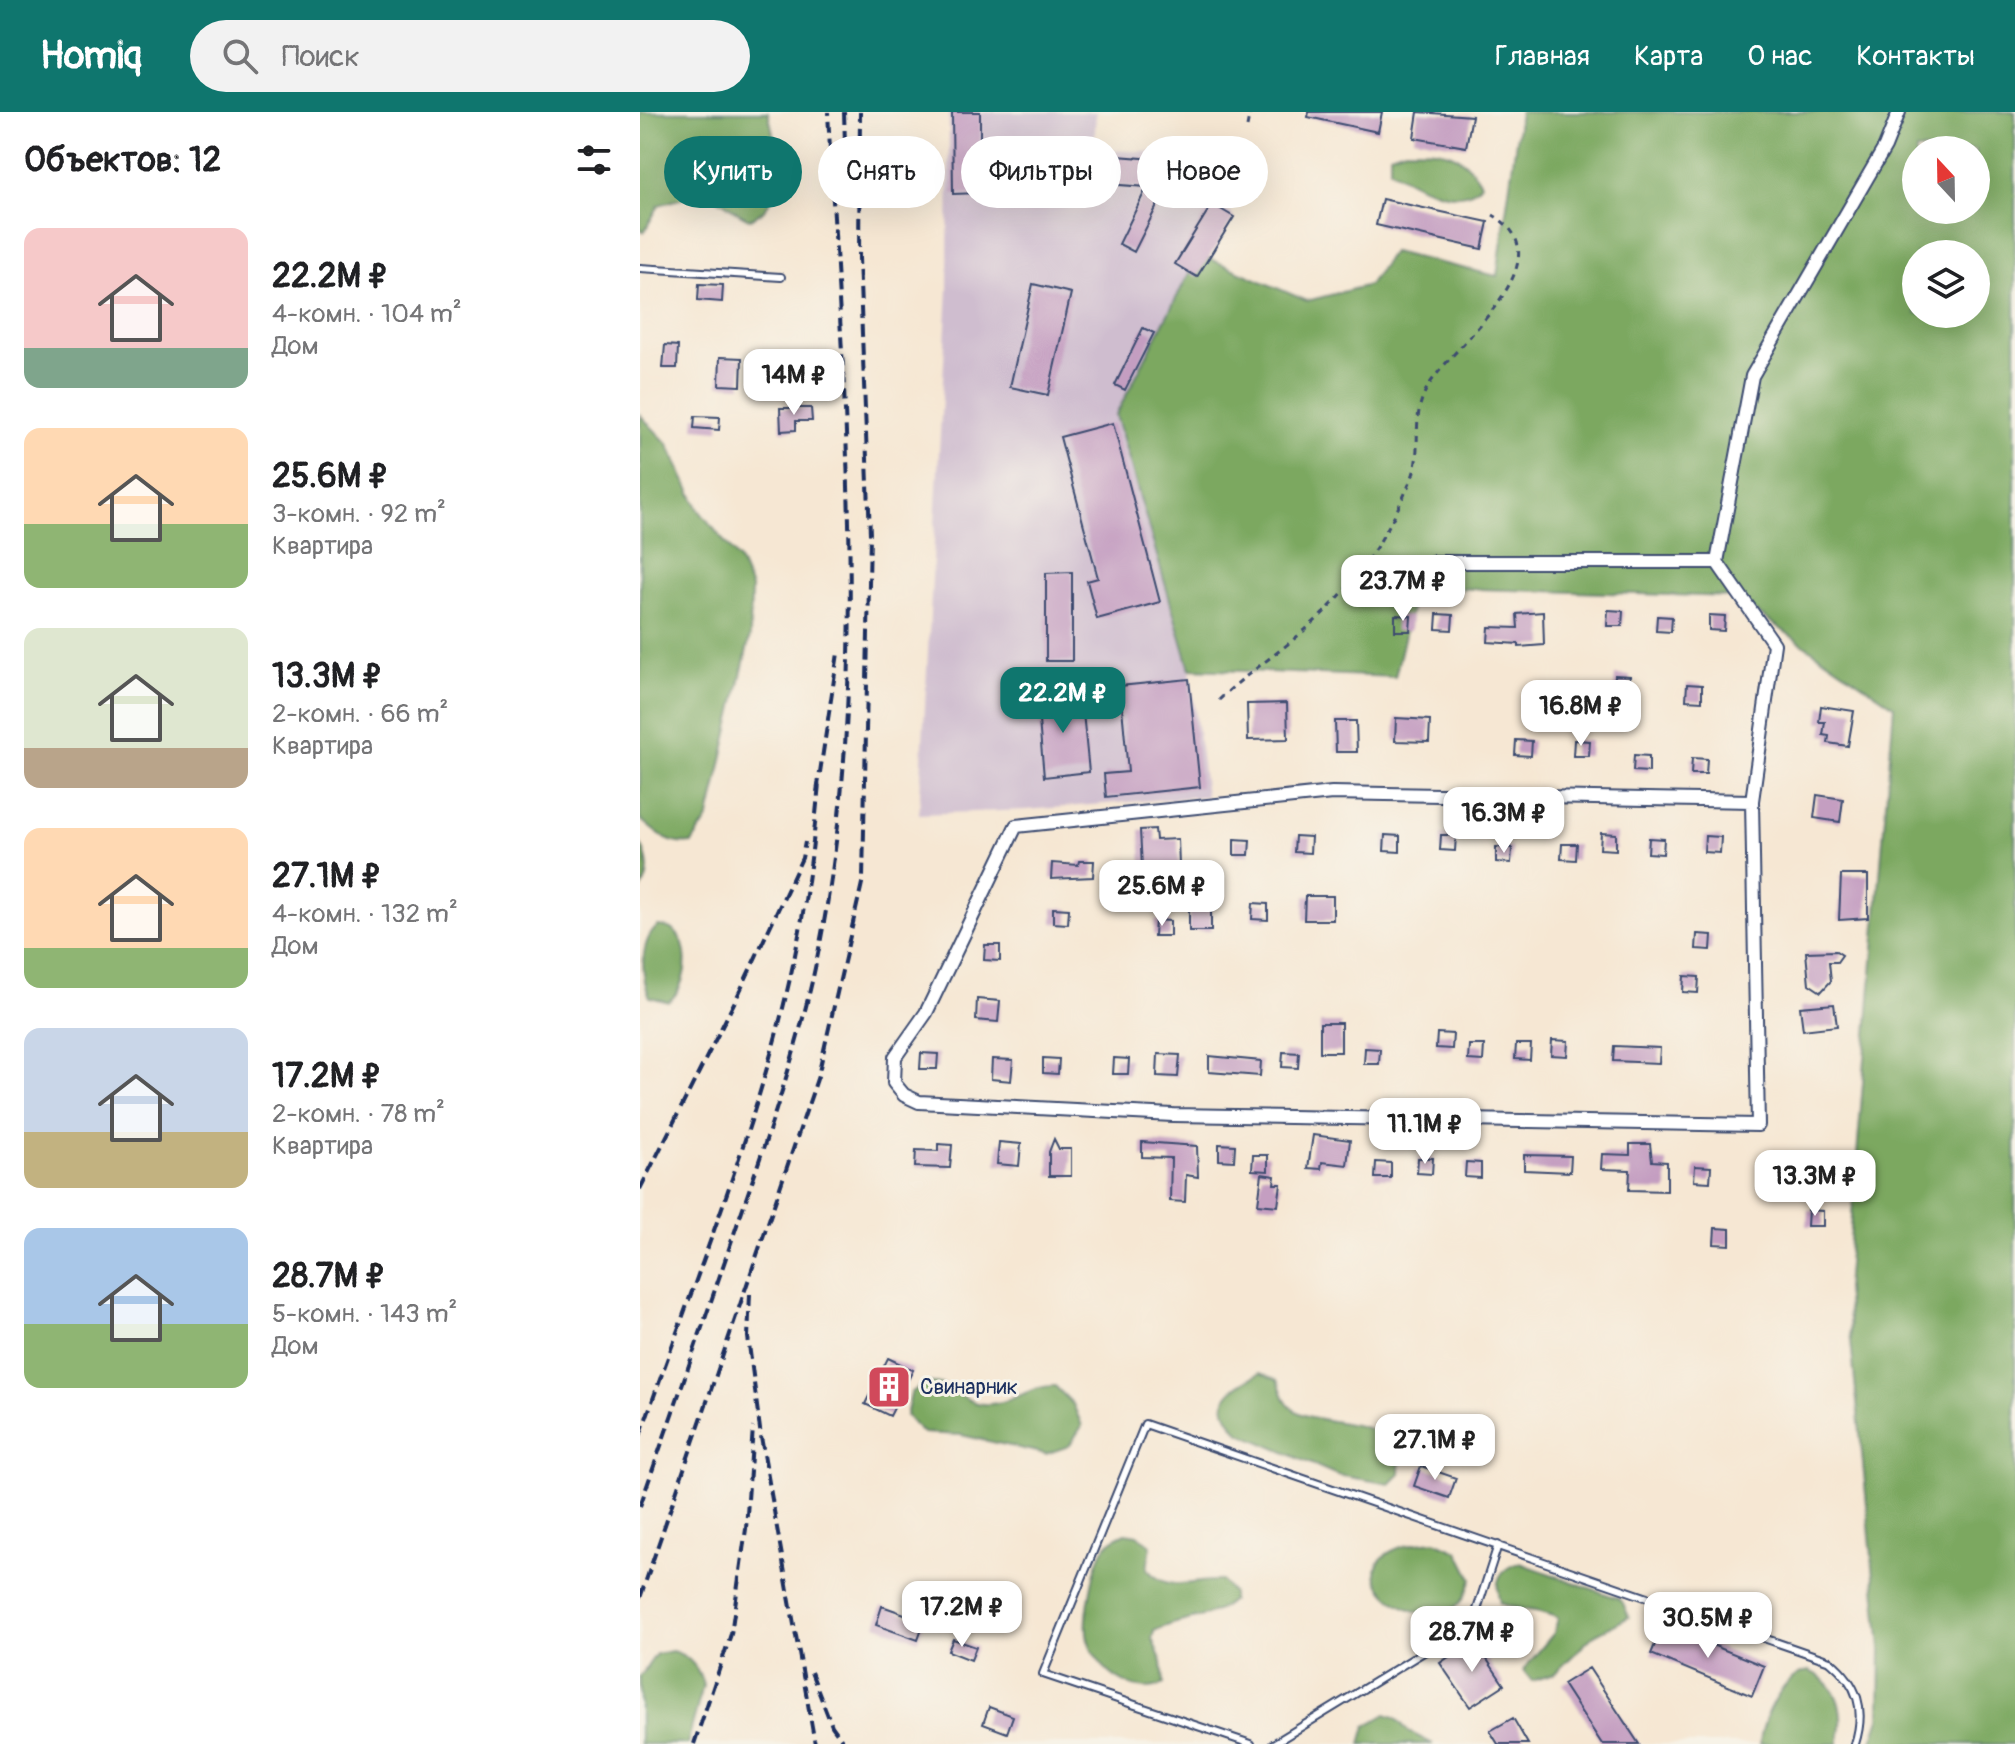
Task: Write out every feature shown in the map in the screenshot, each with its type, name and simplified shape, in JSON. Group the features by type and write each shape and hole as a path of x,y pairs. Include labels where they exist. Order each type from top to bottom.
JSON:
{"street":[{"path":"1752,801 1332,793 1016,826 926,1013 895,1057 894,1083 904,1095 919,1102 1173,1115 1758,1125 1752,801 1774,644 1717,562 1752,376 1885,147 1899,112"},
{"path":"1433,562 1717,562"}],"lane":[{"path":"640,268 781,277"},
{"path":"1251,1744 1043,1674 1145,1424 1830,1661 1846,1673 1860,1704 1860,1729 1855,1744"},
{"path":"1273,1744 1473,1622 1498,1545"}],"path":[{"path":"1247,127 1250,112"},
{"path":"1219,700 1337,600 1387,534 1415,470 1418,412 1425,390 1492,314 1514,273 1518,251 1515,236 1506,223 1493,215"}],"shaded area":[{"path":"949,112 1096,112 1095,136 961,136 961,208 1121,208 1121,151 1137,151 1137,208 1219,208 1233,213 1199,254 1116,415 1190,669 1206,796 1027,810 919,814 948,289"}],"green space":[{"path":"640,112 768,112 773,136 664,136 664,204 659,205 644,232 640,228"},
{"path":"1520,112 2015,112 2015,1744 1871,1744 1880,1718 1881,1649 1846,1289 1894,706 1734,597 1416,587 1395,677 1190,669 1116,415 1199,254 1307,301 1369,285 1392,252 1497,276"},
{"path":"1405,149 1440,151 1458,157 1481,183 1473,191 1462,195 1450,195 1423,187 1390,169 1390,154"},
{"path":"731,208 765,208 750,219"},
{"path":"640,415 668,444 699,510 739,560 751,588 750,636 709,817 692,843 669,840 640,819"},
{"path":"640,843 648,867 640,891"},
{"path":"658,926 670,929 678,936 686,958 681,983 668,1002 650,997 644,978 645,949"},
{"path":"1260,1373 1277,1380 1287,1403 1298,1412 1372,1430 1387,1439 1397,1453 1400,1474 1390,1484 1337,1475 1240,1433 1226,1412 1226,1397"},
{"path":"925,1383 943,1385 968,1400 983,1404 1002,1402 1055,1386 1073,1404 1082,1426 1069,1446 1046,1454 961,1435 923,1433 906,1416 911,1393"},
{"path":"1125,1533 1138,1535 1151,1545 1147,1569 1164,1582 1222,1581 1232,1593 1232,1600 1215,1612 1154,1631 1152,1639 1162,1662 1164,1684 1152,1687 1140,1687 1118,1679 1099,1662 1088,1639 1088,1606 1097,1565 1105,1547"},
{"path":"1435,1541 1458,1551 1472,1579 1466,1594 1461,1602 1442,1612 1421,1612 1401,1605 1385,1592 1377,1576 1380,1561 1398,1548"},
{"path":"1520,1563 1617,1598 1623,1603 1629,1617 1594,1635 1554,1674 1532,1681 1523,1670 1554,1633 1558,1618 1500,1603 1498,1583 1502,1573"},
{"path":"672,1651 693,1664 703,1686 687,1744 640,1744 640,1677 656,1654"},
{"path":"1809,1671 1828,1684 1838,1701 1841,1721 1838,1744 1760,1744 1764,1723 1782,1689 1799,1674"},
{"path":"1386,1714 1395,1717 1409,1732 1433,1744 1361,1744 1366,1726"}],"building":[{"path":"952,112 980,112 980,136 961,136 961,194 953,194"},
{"path":"1309,112 1382,112 1378,132 1308,117"},
{"path":"1418,112 1472,116 1466,147 1414,138"},
{"path":"1121,156 1137,158 1137,186 1121,185"},
{"path":"1382,199 1488,222 1482,249 1376,225"},
{"path":"1137,207 1156,208 1134,252 1119,244"},
{"path":"1210,208 1219,208 1234,217 1197,277 1175,264"},
{"path":"699,284 723,285 722,302 698,300"},
{"path":"1033,284 1071,293 1048,395 1010,387"},
{"path":"1143,328 1154,333 1125,390 1115,385"},
{"path":"665,345 678,346 677,368 663,368"},
{"path":"720,357 742,358 741,386 719,385"},
{"path":"780,408 811,408 812,421 796,421 796,430 781,431"},
{"path":"695,416 720,417 719,430 694,428"},
{"path":"1113,423 1160,602 1097,619 1087,581 1098,578 1060,437"},
{"path":"1072,572 1072,661 1046,661 1046,573"},
{"path":"1608,610 1623,611 1622,626 1607,626"},
{"path":"1543,612 1544,645 1519,647 1519,644 1488,642 1489,627 1518,628 1517,614"},
{"path":"1437,614 1453,615 1452,630 1436,629"},
{"path":"1395,615 1411,616 1410,631 1395,631"},
{"path":"1709,615 1725,616 1724,631 1709,630"},
{"path":"1657,616 1672,617 1671,632 1656,631"},
{"path":"1615,675 1630,676 1630,691 1614,691"},
{"path":"1189,679 1200,787 1106,797 1104,774 1128,772 1120,686"},
{"path":"1687,684 1702,685 1702,701 1686,700"},
{"path":"1081,693 1089,772 1044,777 1037,698"},
{"path":"1287,703 1288,739 1248,740 1247,704"},
{"path":"1821,706 1854,711 1848,746 1828,743 1829,736 1823,735 1825,722 1819,722"},
{"path":"1396,718 1430,720 1429,742 1395,741"},
{"path":"1335,721 1356,721 1357,752 1336,752"},
{"path":"1516,740 1532,741 1531,756 1515,755"},
{"path":"1574,740 1590,741 1589,756 1573,756"},
{"path":"1634,755 1649,756 1649,772 1633,771"},
{"path":"1692,758 1707,759 1706,774 1691,774"},
{"path":"1817,795 1843,799 1840,822 1814,818"},
{"path":"1155,829 1156,840 1178,839 1179,865 1142,867 1140,830"},
{"path":"1601,833 1616,834 1616,850 1600,849"},
{"path":"1385,835 1400,836 1400,852 1384,851"},
{"path":"1441,835 1456,835 1455,851 1440,850"},
{"path":"1295,836 1311,837 1310,853 1294,852"},
{"path":"1705,836 1721,837 1720,853 1704,852"},
{"path":"1649,838 1664,839 1663,854 1648,853"},
{"path":"1234,839 1250,840 1249,855 1234,855"},
{"path":"1562,844 1577,844 1576,860 1561,859"},
{"path":"1496,847 1512,848 1511,863 1496,862"},
{"path":"1079,861 1094,861 1093,877 1051,879 1052,863 1078,865"},
{"path":"1841,875 1868,875 1868,918 1839,920"},
{"path":"1305,896 1333,896 1333,920 1304,920"},
{"path":"1211,902 1211,931 1189,931 1189,903"},
{"path":"1253,903 1268,904 1268,920 1252,919"},
{"path":"1053,908 1069,909 1068,924 1053,923"},
{"path":"1155,920 1170,921 1170,936 1154,936"},
{"path":"1697,934 1712,935 1711,950 1696,949"},
{"path":"985,945 1000,945 1000,961 984,960"},
{"path":"1836,951 1842,955 1837,962 1829,962 1831,981 1821,992 1809,984 1806,952"},
{"path":"1684,976 1699,977 1698,993 1683,992"},
{"path":"977,999 1000,1001 998,1022 976,1020"},
{"path":"1834,1004 1837,1026 1803,1030 1800,1007"},
{"path":"1320,1023 1341,1023 1341,1052 1320,1052"},
{"path":"1437,1033 1453,1034 1452,1049 1436,1048"},
{"path":"1552,1040 1568,1041 1567,1056 1551,1055"},
{"path":"1516,1044 1531,1044 1530,1060 1515,1059"},
{"path":"1469,1045 1484,1045 1483,1061 1468,1060"},
{"path":"1614,1046 1660,1048 1659,1063 1613,1061"},
{"path":"1365,1048 1380,1049 1379,1064 1364,1064"},
{"path":"1283,1052 1299,1053 1298,1068 1282,1067"},
{"path":"921,1053 938,1054 937,1069 920,1069"},
{"path":"1158,1054 1180,1055 1178,1077 1157,1076"},
{"path":"1209,1056 1261,1061 1260,1076 1209,1072"},
{"path":"1043,1058 1059,1059 1058,1074 1043,1073"},
{"path":"1114,1058 1129,1059 1128,1074 1113,1074"},
{"path":"992,1059 1013,1060 1011,1081 991,1079"},
{"path":"1313,1135 1350,1140 1347,1165 1322,1162 1321,1169 1308,1168"},
{"path":"1054,1139 1059,1149 1071,1149 1071,1176 1049,1176 1049,1152"},
{"path":"999,1142 1021,1144 1019,1166 997,1164"},
{"path":"1142,1142 1197,1146 1198,1177 1186,1175 1185,1202 1170,1201 1171,1158 1142,1157"},
{"path":"938,1144 952,1145 950,1168 915,1167 916,1150 938,1151"},
{"path":"1219,1144 1235,1145 1234,1161 1219,1160"},
{"path":"1630,1144 1650,1144 1652,1161 1667,1162 1667,1191 1629,1190 1630,1170 1601,1169 1602,1154 1630,1155"},
{"path":"1253,1155 1268,1155 1268,1171 1252,1170"},
{"path":"1524,1155 1571,1156 1570,1172 1524,1170"},
{"path":"1418,1158 1433,1158 1432,1174 1417,1173"},
{"path":"1376,1162 1391,1163 1391,1178 1375,1178"},
{"path":"1466,1162 1481,1163 1481,1178 1465,1177"},
{"path":"1695,1166 1711,1167 1710,1182 1694,1181"},
{"path":"1262,1174 1275,1176 1274,1184 1281,1184 1278,1206 1258,1204"},
{"path":"1808,1210 1823,1211 1823,1226 1807,1226"},
{"path":"1715,1228 1730,1229 1730,1245 1714,1244"},
{"name":"Свинарник","path":"888,1358 913,1370 890,1416 865,1404"},
{"path":"1421,1466 1456,1478 1449,1498 1414,1486"},
{"path":"882,1606 910,1616 912,1609 927,1615 918,1640 876,1625"},
{"path":"1663,1625 1764,1666 1752,1696 1651,1654"},
{"path":"953,1639 976,1647 971,1660 948,1651"},
{"path":"1474,1640 1504,1685 1470,1707 1440,1663"},
{"path":"1589,1668 1639,1744 1602,1744 1563,1684"},
{"path":"989,1707 1013,1716 1007,1733 983,1724"},
{"path":"1513,1718 1528,1744 1498,1744 1490,1731"}],"railway":[{"path":"640,1506 786,1079 815,970 837,832 846,729 850,627 849,524 828,112"},
{"path":"844,112 845,136"},
{"path":"640,1598 818,1076 863,879 870,534 859,258 860,112"},
{"path":"817,792 838,653"},
{"path":"640,1436 748,1131 783,1008 801,925 819,783"},
{"path":"640,1189 740,991 802,858 805,842"},
{"path":"750,1294 748,1337 761,1437 815,1744"},
{"path":"694,1744 731,1634 746,1529 753,1427"},
{"path":"811,1672 832,1726 845,1744"}],"place":[{"name":"Свинарник","path":"889,1387"}]}
